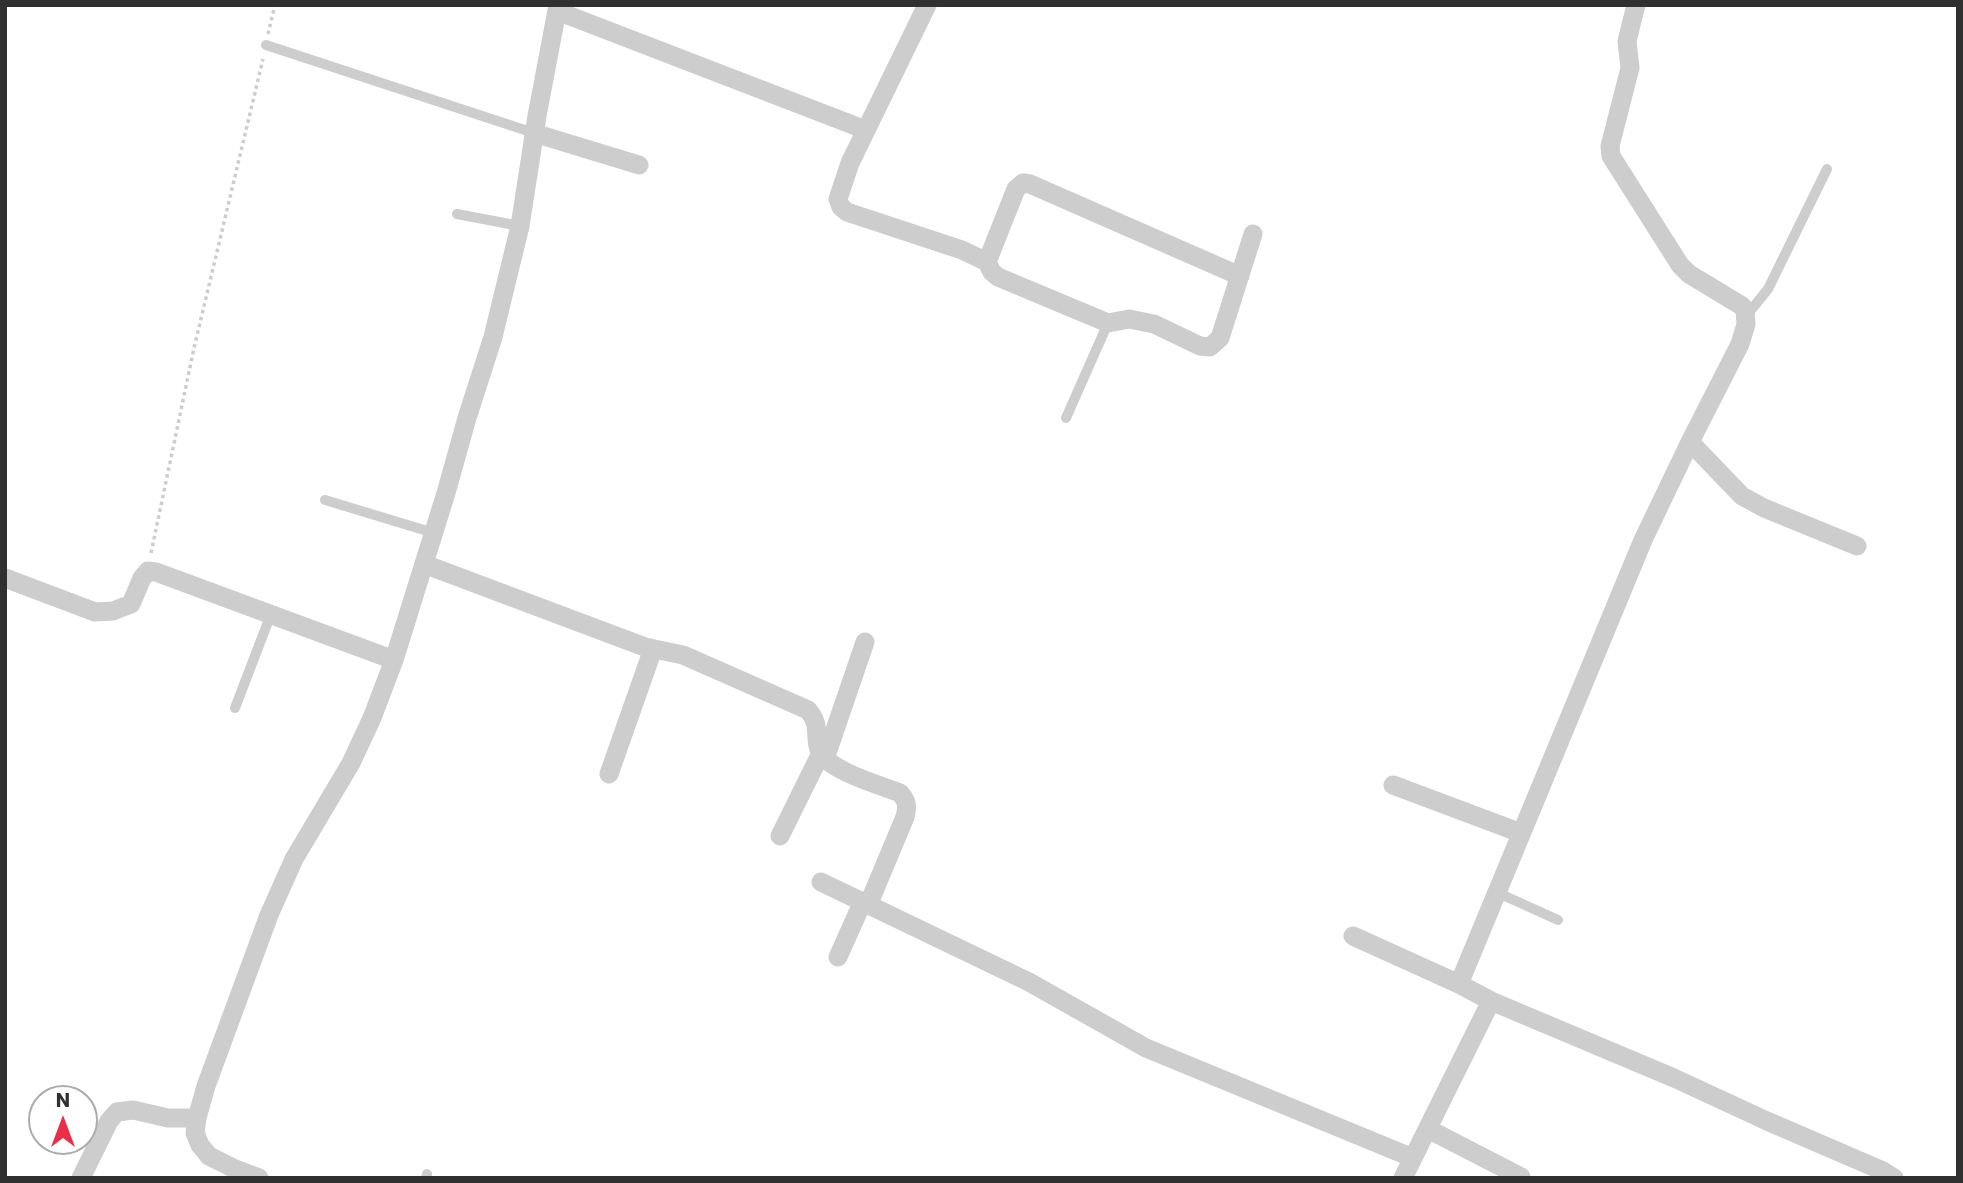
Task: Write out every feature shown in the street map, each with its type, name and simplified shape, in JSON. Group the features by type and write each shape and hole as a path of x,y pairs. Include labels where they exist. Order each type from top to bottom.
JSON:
{"street":[{"path":"927,5 850,163 838,199 847,212 944,243 987,262 998,277 1108,323 1129,319 1154,324 1200,346 1210,347 1220,338 1253,234"},
{"path":"1459,984 1643,540 1689,442 1740,344 1746,324 1747,316 1742,306 1689,274 1680,265 1611,156 1610,146 1630,68 1627,41 1636,5"},
{"path":"259,1178 209,1156 195,1133 197,1118 206,1086 269,915 294,859 352,763 394,660 493,337 520,226 557,8 866,130"},
{"path":"534,133 639,165"},
{"path":"987,262 1016,189 1023,183 1240,276"},
{"path":"1689,442 1742,496 1764,508 1857,546"},
{"path":"424,564 653,649 683,655 808,710 817,726 818,747 823,756 841,769 900,793 906,800 905,817 838,957"},
{"path":"5,578 95,612 113,611 131,604 142,578 148,571 156,572 394,660"},
{"path":"780,836 823,756 865,642"},
{"path":"609,774 653,649"},
{"path":"1394,785 1521,833"},
{"path":"821,882 1029,982 1146,1048 1413,1158"},
{"path":"1353,936 1490,1001 1674,1077 1894,1178"},
{"path":"1403,1178 1490,1001"},
{"path":"82,1178 109,1121 117,1112 133,1110 168,1118 197,1118"},
{"path":"1428,1129 1521,1177"}],"lane":[{"path":"266,45 534,133"},
{"path":"1747,316 1768,289 1827,169"},
{"path":"457,214 520,226"},
{"path":"1066,418 1108,323"},
{"path":"325,500 434,533"},
{"path":"235,708 271,614"},
{"path":"1496,892 1558,920"}],"path":[{"path":"148,571 194,348 275,5"}]}
